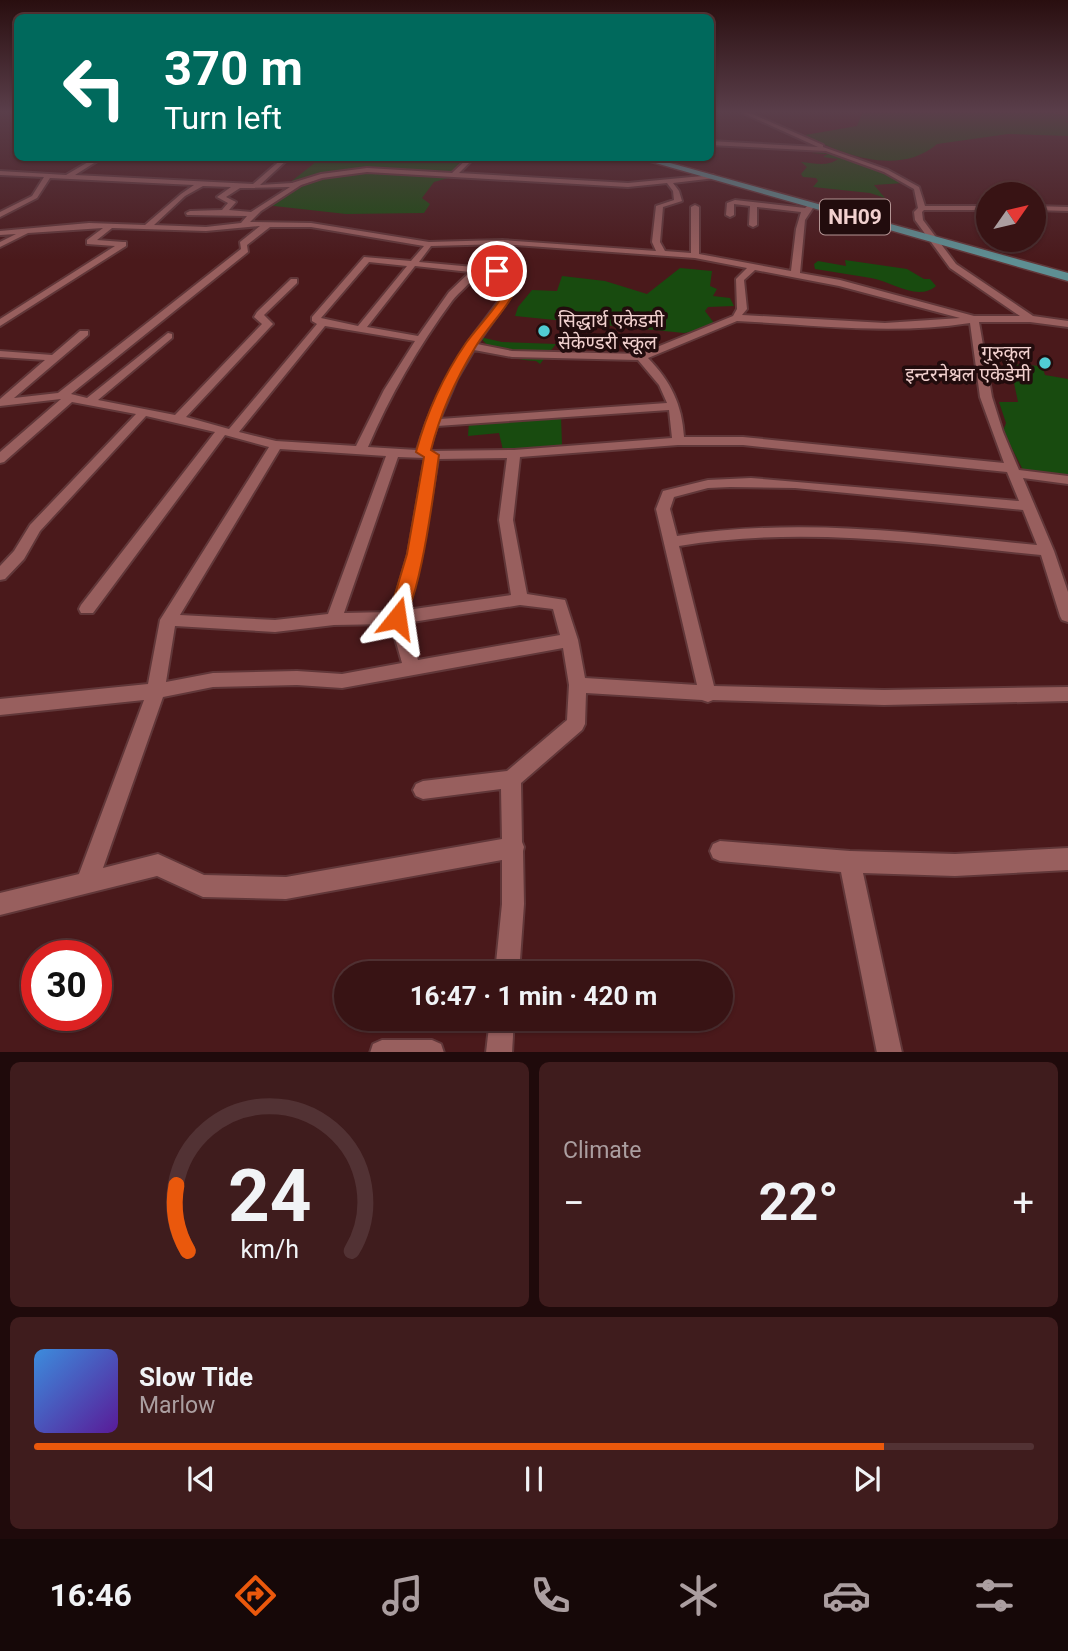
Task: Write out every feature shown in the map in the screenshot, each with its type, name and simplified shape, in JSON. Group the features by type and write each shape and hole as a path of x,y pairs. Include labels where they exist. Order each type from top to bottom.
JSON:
{"main road":[{"name":"NH09","path":"658,162 808,207 1068,277"}],"street":[{"path":"67,177 92,162"},
{"path":"255,186 281,162"},
{"path":"454,175 467,162"},
{"path":"859,162 917,188 922,208"},
{"path":"0,173 239,186 298,184 321,176 356,170 616,185 713,177"},
{"path":"0,215 35,197 48,176"},
{"path":"662,254 656,242 660,206 678,201 676,191 669,182"},
{"path":"147,227 183,195 203,183"},
{"path":"243,225 261,206 285,196 298,184"},
{"path":"224,212 232,202 221,197 239,186"},
{"path":"730,215 731,203 734,202 808,207 795,274"},
{"path":"754,204 754,225"},
{"path":"695,206 695,256"},
{"path":"976,208 922,208 918,212 919,220 953,266 1030,319"},
{"path":"1046,208 1068,209"},
{"path":"190,213 253,214"},
{"path":"0,233 112,226 206,229 243,225 336,227 429,244 502,242 695,256 840,283 974,319"},
{"path":"0,459 66,397 245,250 243,244 267,225"},
{"path":"0,323 123,244 89,240 112,226"},
{"path":"0,245 32,229"},
{"path":"360,329 429,244"},
{"path":"412,667 397,618 415,554 431,423 470,346 512,290 517,274 477,267 367,259 315,319 323,323 421,339"},
{"path":"361,449 378,406 451,296 469,282 477,267"},
{"path":"736,318 742,309 740,279 753,267"},
{"path":"178,419 268,324 259,317 260,314 294,281"},
{"path":"470,346 512,354 641,357 736,318 885,326 943,324 974,319 1030,319 1068,324"},
{"path":"974,319 986,397 1012,470 1047,551 1060,571 1068,616"},
{"path":"87,609 227,432 323,323"},
{"path":"1,404 85,333"},
{"path":"90,401 168,336"},
{"path":"0,354 54,358"},
{"path":"641,357 664,381 673,396 678,440"},
{"path":"1,404 66,397 178,419 276,445 428,453 514,454 678,440 810,446 1012,470 1068,480"},
{"path":"431,423 674,406"},
{"path":"0,575 19,555 36,528 144,412"},
{"path":"87,882 156,691 168,620 276,445"},
{"path":"334,619 394,451"},
{"path":"514,454 506,520 520,599"},
{"path":"708,695 663,509 668,494 681,489 728,484 801,485 1028,506"},
{"path":"673,542 719,533 839,530 1047,551"},
{"path":"168,620 275,626 334,619 397,618 520,599 559,604 570,640 578,685 576,724 511,779 423,790"},
{"path":"0,707 156,691 213,680 297,678 342,681 570,640"},
{"path":"578,685 708,695 955,699 1068,694"},
{"path":"508,961 514,847 511,779"},
{"path":"0,904 158,865 203,886 286,888 514,847"},
{"path":"720,851 850,862 955,865 1068,859"},
{"path":"850,862 890,1052"},
{"path":"499,1052 501,1031"},
{"path":"382,1052 432,1052"}],"green space":[{"path":"316,162 470,162 459,175 434,182 422,198 430,204 424,213 346,214 265,205 297,188 288,184"},
{"path":"801,162 858,162 904,183 874,185 885,198 870,193 813,187 818,181 816,178 803,177 801,174 807,167"},
{"path":"845,260 907,269 924,279 930,279 936,286 921,292 913,291 871,278 815,269 814,264 818,261 846,266"},
{"path":"680,268 712,271 710,286 717,289 713,296 730,298 734,306 708,307 705,311 714,323 702,330 684,333 515,316 518,307 532,290 557,291 562,276 605,281 647,294"},
{"path":"480,337 502,342 556,344 540,364 498,352"},
{"path":"1010,364 1042,366 1045,375 1068,379 1068,477 1023,470 1003,431 1006,423 999,402 1018,402"},
{"path":"561,416 562,445 503,450 499,433 468,436 469,421"}],"place":[{"name":"सिद्धार्थ एकेडमी सेकेण्डरी स्कूल","path":"544,331"},
{"name":"गुरुकुल इन्टरनेश्नल एकेडेमी","path":"1045,363"}],"route":[{"path":"397,618 415,554 432,455 424,452 431,423 470,346 512,290 517,274 497,271"}]}
